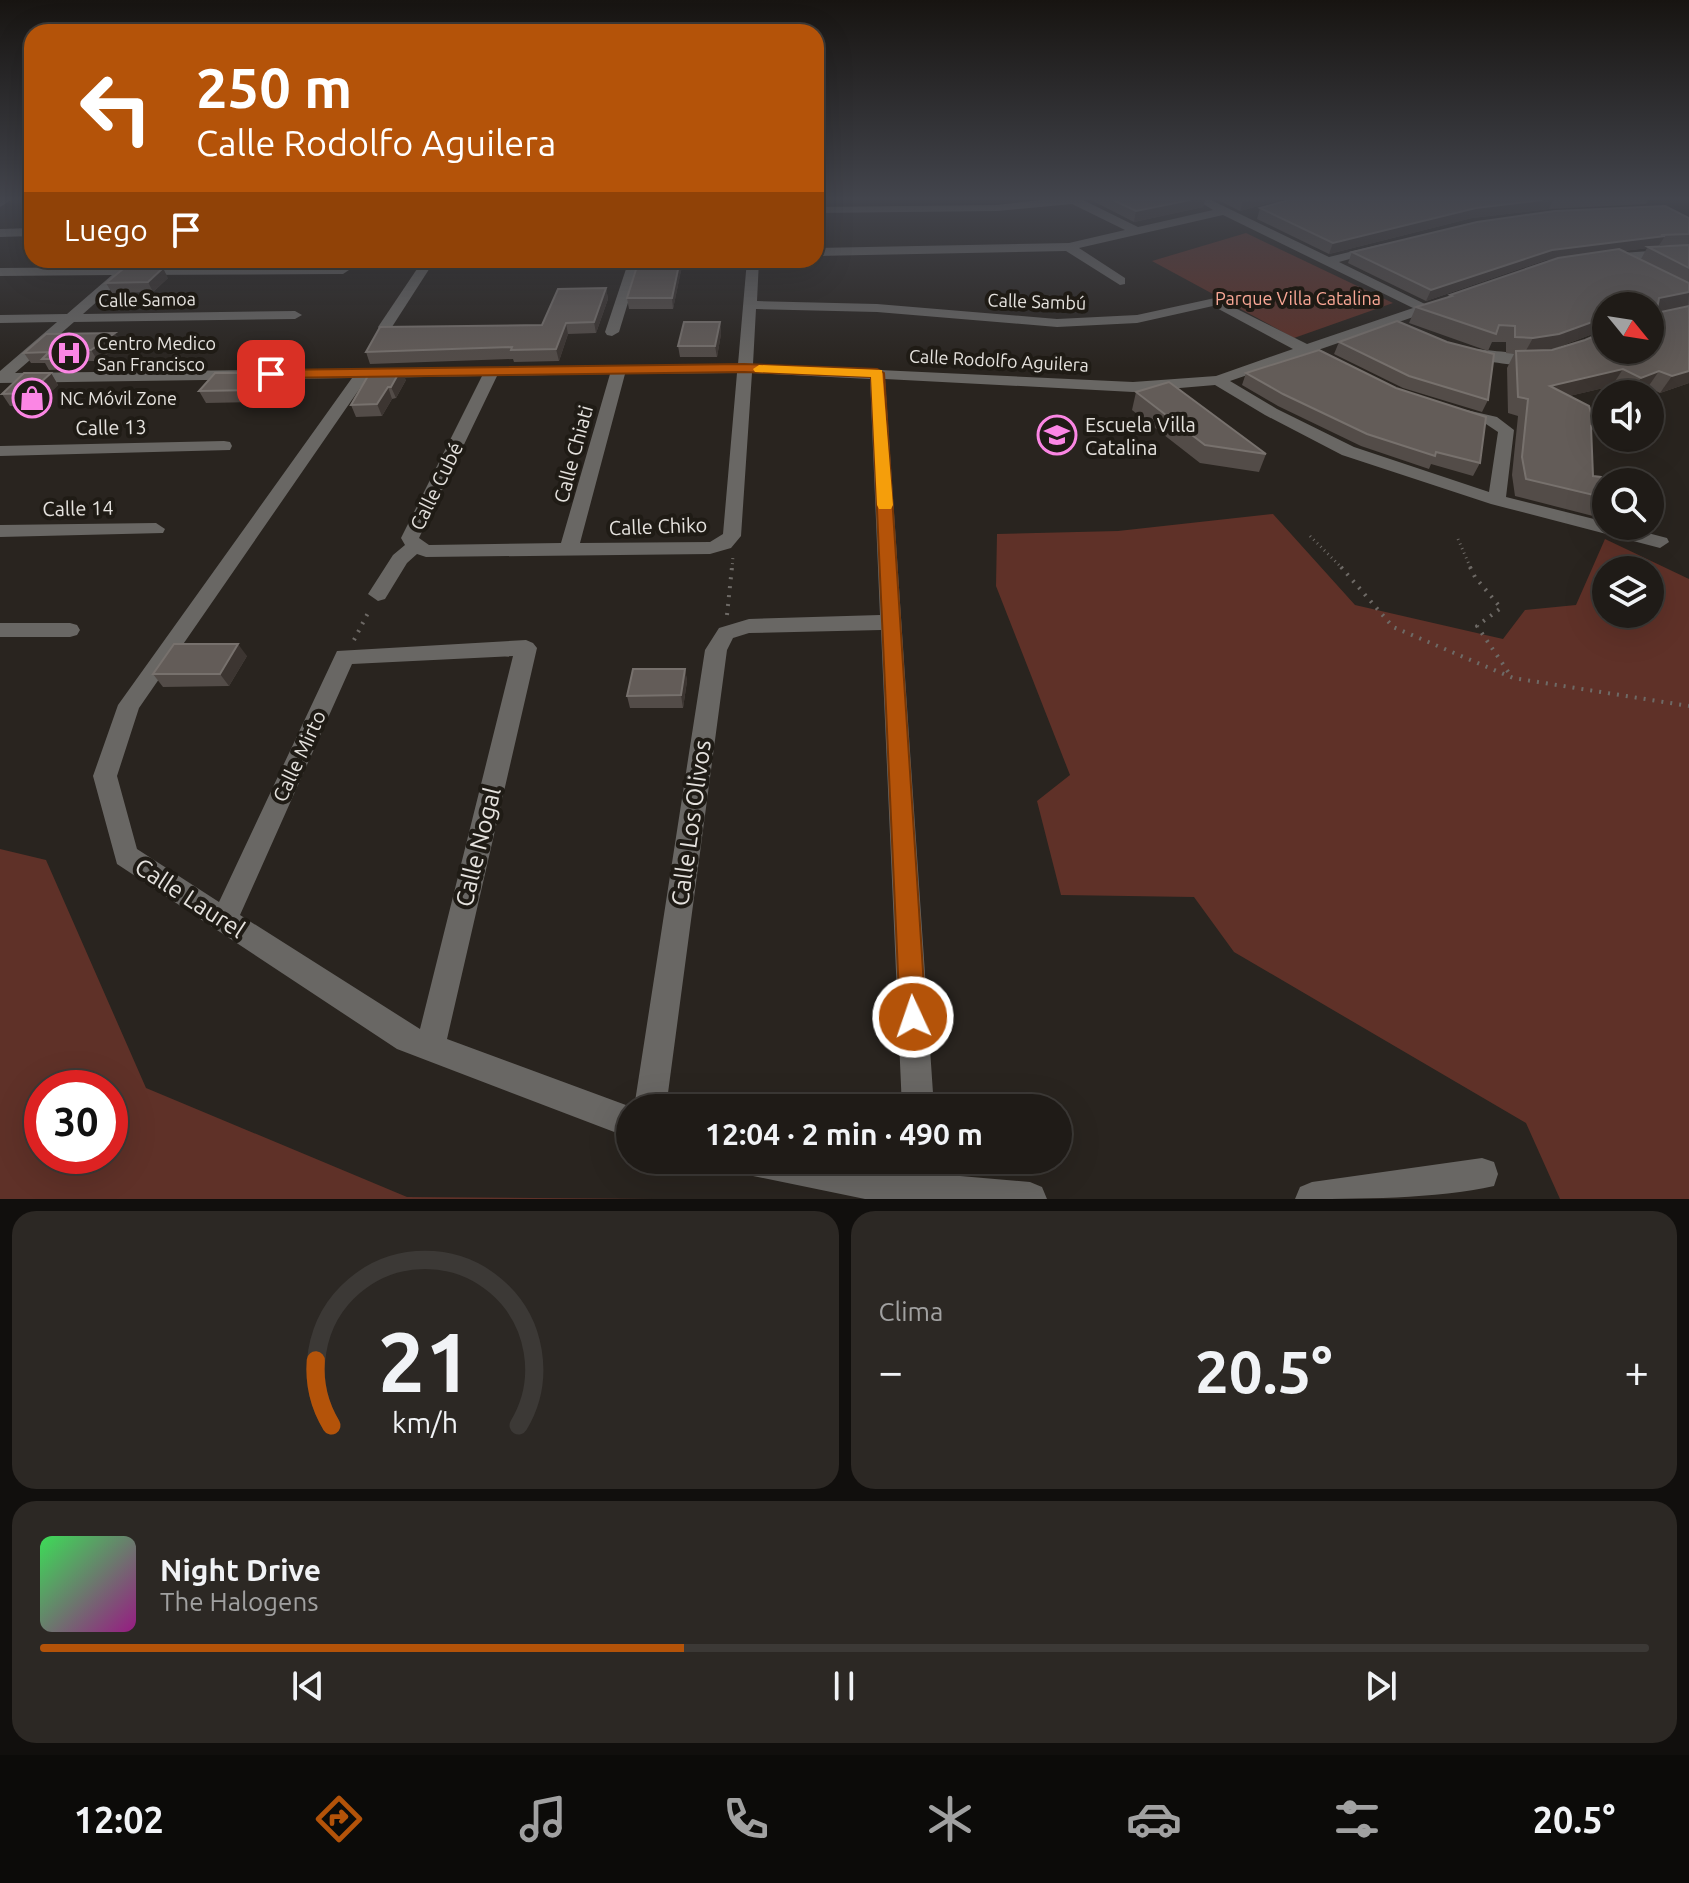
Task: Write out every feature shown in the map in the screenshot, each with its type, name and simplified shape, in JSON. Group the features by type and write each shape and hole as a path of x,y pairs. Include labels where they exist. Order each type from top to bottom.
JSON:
{"street":[{"path":"1082,256 1120,281"},
{"path":"1317,256 1424,308"},
{"path":"1328,261 1346,256"},
{"path":"1587,261 1629,256"},
{"path":"1613,257 1634,268"},
{"path":"3,383 69,319 128,268"},
{"path":"385,327 424,268"},
{"path":"612,332 632,268"},
{"name":"Calle Chiko","path":"415,546 426,551 710,548 724,544 732,536 753,268"},
{"path":"0,272 343,270"},
{"name":"Calle Rodolfo Aguilera","path":"3,383 25,377 744,368 1133,387 1218,380 1451,299"},
{"name":"Calle Sambú","path":"751,305 877,308 1057,323 1137,319 1215,302 1331,362"},
{"name":"Calle Samoa","path":"0,319 295,315"},
{"path":"1387,322 1409,331"},
{"path":"1449,347 1527,361 1556,354"},
{"name":"Calle Chiati","path":"569,550 619,369"},
{"name":"Calle Cubé","path":"378,594 400,559 415,546 410,538 492,371"},
{"name":"Calle Laurel","path":"363,373 129,705 105,776 126,856 407,1039 616,1117"},
{"path":"877,373 917,1094"},
{"path":"1218,380 1271,412 1348,451 1497,500 1660,542"},
{"path":"1446,411 1491,420 1506,430 1497,500"},
{"name":"Calle 13","path":"0,451 224,446"},
{"name":"Calle 14","path":"0,531 156,529"},
{"path":"726,633 749,626 892,622"},
{"path":"0,630 70,630"},
{"name":"Calle Los Olivos","path":"652,1094 716,650 726,633"},
{"name":"Calle Nogal","path":"345,657 526,648 430,1047"},
{"name":"Calle Mirto","path":"224,920 345,657"},
{"path":"921,1174 1030,1199"},
{"path":"1312,1199 1482,1174"}],"path":[{"path":"1310,536 1356,582 1393,627 1513,678 1689,706"},
{"path":"1458,539 1475,577 1501,608 1477,626 1513,678"},
{"path":"724,544 733,556 726,633"},
{"path":"345,657 378,594"}],"green space":[{"name":"Parque Villa Catalina","path":"1169,256 1294,256 1393,303 1294,338 1152,261"},
{"path":"1273,514 1355,605 1503,639 1525,610 1576,605 1592,569 1592,628 1664,628 1664,567 1689,579 1689,1199 1560,1199 1526,1123 1234,952 1194,897 1061,895 1037,801 1070,775 996,586 997,534 1118,531"},
{"path":"1607,540 1641,556 1598,556"},
{"path":"0,849 46,860 146,1088 407,1197 653,1199 0,1199"}],"building":[{"path":"1360,256 1534,256 1431,290"},
{"path":"1572,256 1633,256 1689,283 1689,292 1664,297 1664,292 1592,292 1592,322 1559,334 1533,338 1515,337 1515,326 1499,325 1496,334 1416,307"},
{"path":"1665,256 1689,256 1689,268"},
{"path":"163,268 148,282 106,283 123,269"},
{"path":"636,268 678,268 672,298 627,298"},
{"path":"606,288 594,322 566,323 556,349 511,350 512,347 366,352 380,327 542,325 558,289"},
{"path":"1689,306 1689,371 1672,376 1659,371 1641,378 1623,369 1550,386 1589,406 1592,416 1592,495 1526,479 1522,457 1528,399 1518,397 1516,351 1552,350 1592,337 1592,364 1664,364 1664,311"},
{"path":"1397,321 1447,342 1494,354 1488,400 1409,376 1339,342"},
{"path":"684,322 720,322 715,346 678,346"},
{"path":"115,333 91,350 76,350 67,359 42,359 49,352 24,353 46,334"},
{"path":"1319,350 1396,388 1486,417 1480,463 1436,452 1435,456 1367,434 1246,373"},
{"path":"372,369 401,369 377,404 351,405"},
{"path":"24,373 51,373 29,393 2,394"},
{"path":"215,373 270,373 256,390 199,391"},
{"path":"1169,382 1266,454 1205,445 1136,392"},
{"path":"174,644 238,644 220,674 153,674"},
{"path":"633,669 685,669 681,695 627,696"}],"slow traffic":[{"path":"759,369 877,373 885,505"}],"place":[{"name":"Centro Medico San Francisco","path":"69,353"},
{"name":"NC Móvil Zone","path":"32,398"},
{"name":"Escuela Villa Catalina","path":"1057,435"}],"route":[{"path":"271,374 744,368 877,373 913,1017"}]}
